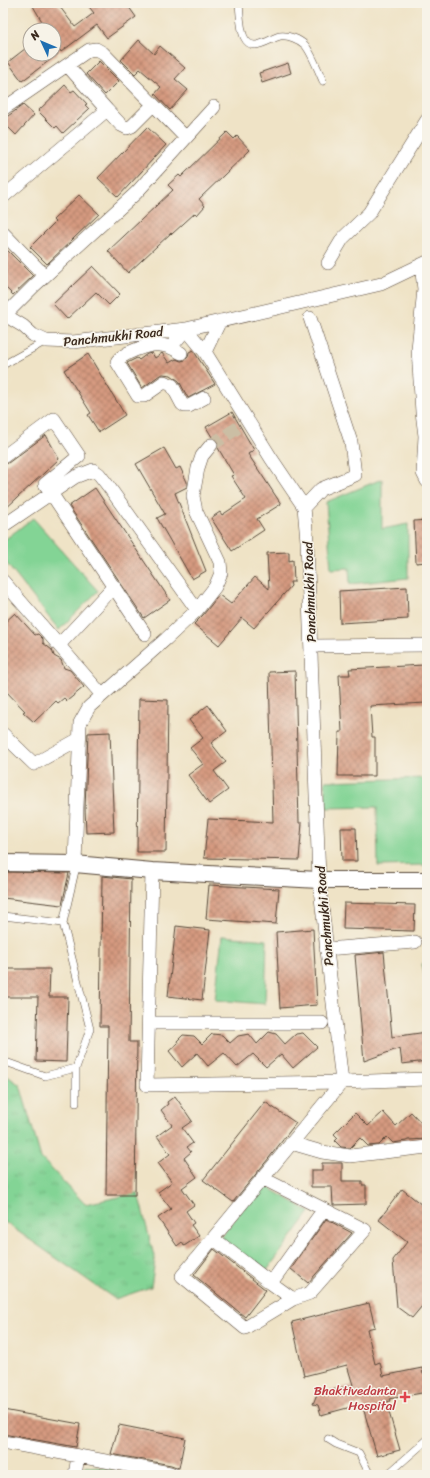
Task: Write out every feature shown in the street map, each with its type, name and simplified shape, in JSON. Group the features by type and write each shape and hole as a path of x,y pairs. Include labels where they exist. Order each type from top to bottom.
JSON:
{"street":[{"path":"3,109 89,50 96,49 103,53 186,138"},
{"path":"67,65 121,125 127,128 132,126 153,105"},
{"path":"4,315 136,193 214,107"},
{"path":"3,197 107,110"},
{"path":"328,263 343,238 369,213 427,120"},
{"path":"3,233 45,276"},
{"path":"204,398 189,406 186,406 182,404 172,385 164,382 144,396 138,396 117,365 117,360 141,347 158,344 176,350 186,329 381,284 424,264 424,289 418,349 425,436 423,473 427,482"},
{"name":"Panchmukhi Road","path":"4,315 23,326 32,335 46,341 73,342 186,329 205,352 245,423 304,507 307,541 319,880 326,949 329,1023 342,1082"},
{"path":"304,507 321,489 355,475 351,442 310,318"},
{"path":"205,352 220,321"},
{"path":"3,457 54,419 79,456 45,484 145,634"},
{"path":"75,864 78,739 80,723 88,707 197,610 215,587 221,573 220,562 196,511 193,496 198,468 202,456 212,444"},
{"path":"3,526 75,477 93,470 99,474 197,610"},
{"path":"3,581 102,695"},
{"path":"59,646 114,586"},
{"path":"311,646 427,645"},
{"path":"3,734 34,764 78,739"},
{"path":"3,863 75,864 152,871 319,880 427,880"},
{"path":"152,871 147,1085 342,1082 427,1078"},
{"path":"326,949 415,942"},
{"path":"149,1023 329,1023"},
{"path":"262,1178 365,1230 310,1293 293,1299 245,1328 182,1276 262,1178 342,1082"},
{"path":"291,1143 322,1152 350,1156 427,1147"},
{"path":"271,1283 324,1209"},
{"path":"213,1238 293,1299"},
{"path":"3,1442 170,1473 174,1475"},
{"path":"75,1475 78,1456"}],"lane":[{"path":"239,3 243,35 247,42 254,45 262,44 279,36 290,36 298,40 306,46 323,81"},
{"path":"3,365 46,341"},
{"path":"75,864 75,871 63,923 90,1029 76,1068 76,1103"},
{"path":"3,916 63,923"},
{"path":"3,1061 45,1076 76,1068"},
{"path":"328,1439 336,1444 359,1453 370,1475"},
{"path":"387,1475 427,1440"}],"green space":[{"path":"382,479 382,529 408,524 408,578 350,584 349,568 331,569 326,502"},
{"path":"33,518 98,591 59,630 3,559 3,541"},
{"path":"427,778 427,865 378,866 377,807 326,808 325,781"},
{"path":"222,936 267,940 265,1004 215,1000"},
{"path":"427,963 427,987 422,964"},
{"path":"3,1073 20,1085 41,1158 85,1204 138,1193 155,1260 151,1287 115,1299 3,1221"},
{"path":"263,1184 310,1212 265,1273 220,1237"},
{"path":"86,1465 138,1475 84,1475"}],"building":[{"path":"38,3 57,3 75,27 94,13 86,3 126,3 136,17 107,38 97,25 62,51 62,22 42,22 33,6"},
{"path":"139,40 154,54 160,46 185,68 175,79 188,90 170,110 155,94 161,87 140,69 135,74 121,60"},
{"path":"22,51 22,62 47,62 22,81 8,62"},
{"path":"99,61 119,81 105,95 86,74"},
{"path":"288,63 291,73 262,83 259,73"},
{"path":"65,85 71,92 74,90 87,104 85,105 89,109 63,133 57,126 55,128 38,111"},
{"path":"23,105 34,115 16,135 3,122 3,117 8,116"},
{"path":"147,127 166,145 118,197 98,178"},
{"path":"227,132 234,139 237,136 250,150 199,199 205,206 197,215 195,213 172,234 171,233 128,273 108,251 173,190 168,185 179,175 181,177"},
{"path":"79,195 99,214 47,264 30,247 55,222 53,220"},
{"path":"3,246 33,276 13,295 3,285"},
{"path":"93,266 120,294 109,305 96,292 67,319 53,304"},
{"path":"193,350 215,384 188,398 179,381 171,375 160,375 142,388 127,363 137,358 139,360 147,354 152,353 155,358 162,353 169,363 176,359 181,361 185,360 188,357 189,352"},
{"path":"88,354 125,415 99,432 88,415 91,413 64,370"},
{"path":"232,412 254,450 248,454 281,504 257,519 264,530 232,551 211,518 220,512 222,515 246,499 231,476 234,475 218,448 218,442 212,437 206,427"},
{"path":"46,435 59,459 3,511 3,465 8,463"},
{"path":"164,448 176,469 180,467 187,482 187,487 175,493 206,571 192,579 157,518 165,514 136,464"},
{"path":"95,488 170,600 144,618 69,506"},
{"path":"427,520 427,562 416,563 414,521"},
{"path":"289,552 289,561 293,560 294,582 290,582 291,586 254,628 242,618 219,645 194,624 219,595 231,604 255,577 269,589 267,553"},
{"path":"407,587 408,619 340,623 339,591"},
{"path":"15,613 35,635 38,634 43,639 43,643 52,650 54,656 61,660 64,668 70,670 84,687 67,701 64,698 58,703 56,701 34,722 23,712 25,711 3,688 3,624"},
{"path":"424,665 426,703 370,706 372,737 375,737 375,776 338,776 339,732 342,732 339,675 350,675 349,669"},
{"path":"295,671 299,823 302,823 299,860 204,858 208,819 273,822 269,672"},
{"path":"139,699 168,700 166,852 137,852"},
{"path":"208,705 227,731 211,743 226,762 214,771 228,790 209,804 188,775 203,764 190,748 203,738 189,720"},
{"path":"110,732 114,832 86,833 85,808 88,733"},
{"path":"341,828 356,828 357,861 342,861"},
{"path":"3,872 69,873 62,905 3,898"},
{"path":"102,876 131,879 129,1042 137,1042 135,1195 106,1195 108,1026 100,1026"},
{"path":"209,885 279,889 276,924 206,919"},
{"path":"344,903 415,905 414,931 343,929"},
{"path":"176,926 210,930 202,1000 168,996"},
{"path":"313,929 317,1005 280,1008 276,932"},
{"path":"384,952 392,1037 427,1032 427,1061 402,1064 400,1048 364,1061 355,955"},
{"path":"3,969 50,969 49,997 68,997 66,1062 36,1061 38,997 3,997"},
{"path":"269,1032 276,1034 285,1044 296,1034 303,1033 317,1047 293,1068 281,1054 266,1067 253,1054 237,1067 224,1053 208,1066 197,1053 182,1067 169,1051 178,1043 177,1041 183,1035 194,1036 202,1044 212,1034 222,1035 230,1043 238,1036 249,1034 257,1044"},
{"path":"175,1096 192,1121 182,1128 193,1143 187,1147 191,1152 184,1158 197,1177 182,1188 194,1205 186,1211 194,1223 191,1225 199,1236 184,1246 182,1242 177,1246 158,1218 171,1209 158,1192 172,1182 158,1163 170,1154 157,1136 172,1125 161,1110 168,1104 167,1102"},
{"path":"265,1102 296,1123 233,1202 203,1180"},
{"path":"383,1112 396,1126 411,1112 427,1129 427,1139 408,1140 393,1143 387,1137 379,1145 368,1146 360,1138 350,1148 341,1147 335,1141 338,1138 334,1134 355,1113 368,1126"},
{"path":"322,1163 342,1163 342,1181 362,1181 362,1185 366,1185 366,1204 333,1205 332,1187 311,1187 311,1170 322,1170"},
{"path":"402,1189 427,1209 427,1300 412,1318 397,1307 393,1260 407,1242 379,1220"},
{"path":"326,1219 352,1233 308,1283 291,1269"},
{"path":"214,1249 266,1290 245,1317 194,1275"},
{"path":"369,1303 375,1327 367,1329 375,1364 380,1362 383,1376 422,1368 423,1374 426,1377 425,1382 427,1392 389,1399 390,1401 386,1402 400,1450 377,1456 362,1404 321,1415 318,1405 313,1404 317,1394 353,1385 347,1365 304,1376 292,1322"},
{"path":"3,1410 80,1424 76,1447 3,1434"},
{"path":"119,1425 185,1438 179,1468 171,1465 111,1454"}],"tunnel":[{"path":"211,445 242,425"}],"place":[{"name":"Bhaktivedanta Hospital","path":"405,1397"}]}
